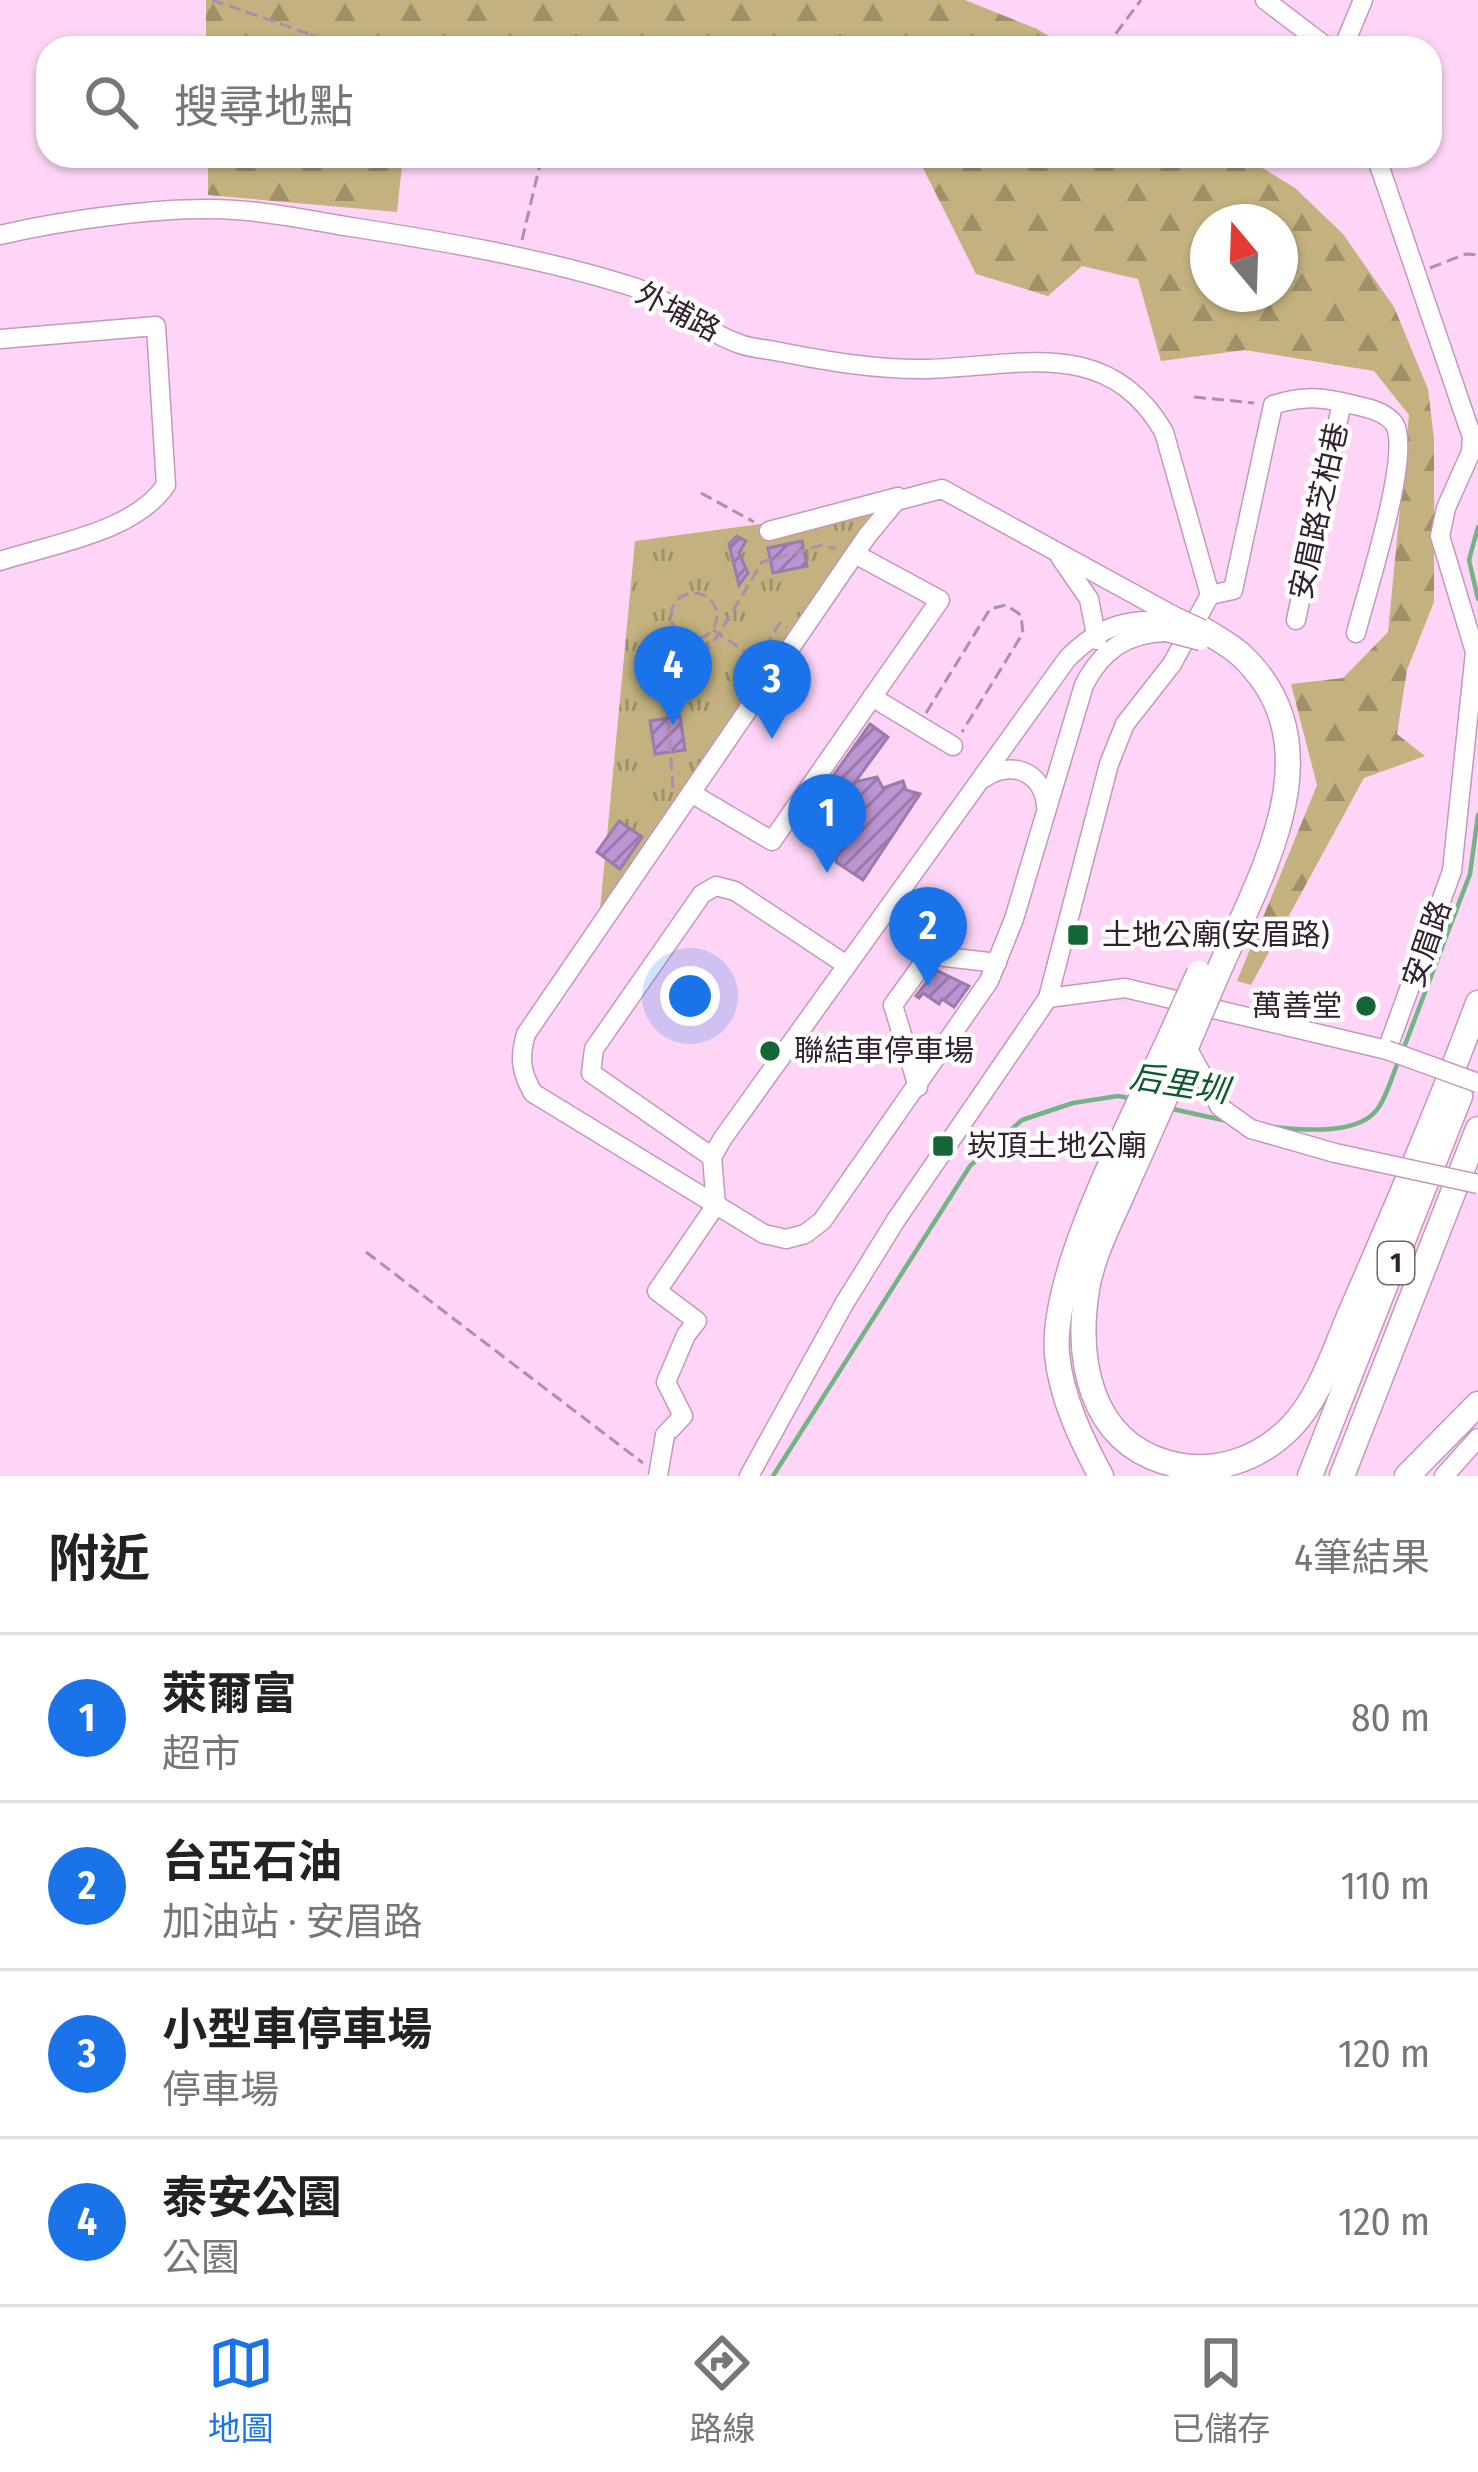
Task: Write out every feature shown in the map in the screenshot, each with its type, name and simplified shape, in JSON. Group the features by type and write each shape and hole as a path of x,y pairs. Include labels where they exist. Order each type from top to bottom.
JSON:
{"highway":[{"path":"1184,628 1236,662 1256,686 1278,750 1276,790 1208,975 1151,1105 1087,1285 1084,1365 1096,1402 1128,1443 1148,1456 1184,1467 1222,1466 1259,1453 1302,1414 1394,1214 1478,1003"},
{"name":"1","path":"1310,1476 1478,1049"},
{"path":"1101,1476 1067,1403 1057,1355 1058,1315 1071,1264 1151,1105"},
{"name":"1","path":"1342,1476 1478,1129"},
{"path":"1407,1476 1478,1404"}],"street":[{"path":"1264,0 1312,36"},
{"path":"1348,36 1363,0"},
{"name":"安眉路","path":"1380,168 1472,437 1471,452 1446,508 1440,536 1474,652 1475,674 1452,872 1387,1051"},
{"name":"外埔路","path":"0,235 35,226 236,210 432,240 628,285 669,302 740,344 844,364 927,369 1063,361 1114,377 1151,409 1164,432 1210,595"},
{"path":"0,339 156,326 166,485 153,505 123,522 0,561"},
{"name":"安眉路芝柏巷","path":"1273,405 1304,394 1376,410 1392,420 1399,466 1356,633"},
{"name":"安眉路芝柏巷","path":"1296,620 1342,402"},
{"path":"749,1476 896,1220 1048,998 1109,764 1124,724 1172,664 1210,595 1233,590 1273,405"},
{"path":"769,530 942,489 1184,628"},
{"path":"909,495 884,512 538,1015 520,1054 523,1075 533,1093 764,1234 786,1239 805,1234 822,1221 918,1087 997,963 1093,668 1097,633 1088,599 1071,569 1052,549"},
{"path":"691,793 772,841 940,600 855,554"},
{"path":"652,1471 665,1435 683,1416 666,1382 697,1321 656,1291 716,1205 712,1157 845,964 900,896 1067,659 1097,633 1145,618 1184,628"},
{"path":"1093,668 1115,645 1144,633 1184,628"},
{"path":"872,697 953,746"},
{"path":"978,782 996,770 1023,770 1045,795 1046,811"},
{"path":"712,1157 591,1073 594,1049 702,894 716,886 735,891 845,964"},
{"path":"918,1087 893,1006 928,955 997,963"},
{"path":"1048,998 1125,988 1387,1051 1478,1083"},
{"path":"1179,1039 1220,1107 1251,1129 1334,1153 1478,1184"},
{"path":"1444,1476 1478,1438"}],"path":[{"path":"212,0 316,36"},
{"path":"1114,36 1141,0"},
{"path":"517,259 539,168"},
{"path":"1418,273 1466,254 1478,255"},
{"path":"1194,397 1273,405"},
{"path":"701,493 769,530"},
{"path":"691,793 671,788 667,706 719,634 762,562 822,545 855,554"},
{"path":"691,593 712,602 717,616 712,630 700,639 679,634 671,614 677,600 691,593"},
{"path":"919,725 991,609 1006,605 1021,615 1023,633 953,746"},
{"path":"752,704 735,692 780,623 799,635"},
{"path":"712,630 756,659"},
{"path":"366,1252 652,1471"}],"green space":[{"path":"206,0 965,0 1048,36 206,36"},
{"path":"208,168 402,168 397,212 208,195"},
{"path":"923,168 1262,168 1295,188 1343,234 1394,307 1428,389 1434,439 1434,602 1407,670 1397,734 1425,756 1364,778 1251,985 1237,981 1317,785 1291,684 1343,678 1388,632 1409,415 1374,371 1245,350 1161,361 1138,279 1082,266 1048,296 976,274"},
{"path":"878,508 600,910 635,541"}],"building":[{"path":"737,536 746,541 739,553 748,573 739,585 729,544"},
{"path":"802,541 807,566 773,573 768,548"},
{"path":"680,716 685,750 655,754 650,721"},
{"path":"870,724 888,737 855,782 877,777 883,788 903,781 906,790 920,794 863,880 836,862 836,834 819,822 833,804 826,786"},
{"path":"619,821 642,837 620,869 597,852"},
{"path":"936,970 969,986 954,1007 923,993 916,996"}],"waterway":[{"name":"后里圳","path":"1478,527 1469,560 1478,599"},
{"name":"后里圳","path":"1403,1050 1470,874 1478,815"},
{"name":"后里圳","path":"1274,1127 1327,1129 1366,1119 1382,1101 1399,1060"},
{"name":"后里圳","path":"773,1476 970,1166 1022,1120 1073,1103 1118,1096 1134,1099"},
{"name":"后里圳","path":"1168,1108 1227,1121"}],"place":[{"name":"泰安公園","path":"673,725"},
{"name":"小型車停車場","path":"772,739"},
{"name":"萊爾富","path":"827,873"},
{"name":"土地公廟(安眉路)","path":"1078,935"},
{"name":"台亞石油","path":"928,986"},
{"name":"萬善堂","path":"1366,1006"},
{"name":"聯結車停車場","path":"770,1051"},
{"name":"崁頂土地公廟","path":"943,1146"}]}
